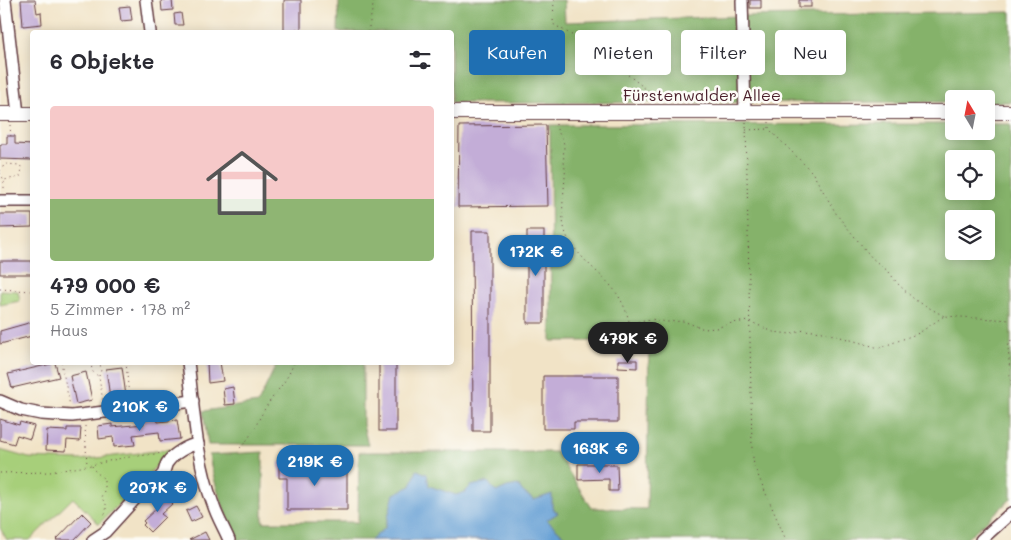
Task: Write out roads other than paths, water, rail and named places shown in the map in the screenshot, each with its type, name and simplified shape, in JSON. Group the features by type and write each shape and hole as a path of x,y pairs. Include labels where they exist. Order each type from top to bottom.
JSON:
{"main road":[{"name":"Fürstenwalder Allee","path":"454,112 945,112"},
{"path":"995,112 1011,112"},
{"path":"0,114 20,117"}],"street":[{"path":"5,0 20,117"},
{"path":"146,0 150,30"},
{"path":"742,0 745,112"},
{"path":"2,201 30,201"},
{"path":"188,365 204,477 213,504 229,540"},
{"path":"0,401 21,410 41,414 71,416 193,401"},
{"path":"93,540 105,532 144,489 164,473 167,463 175,455 198,444"},
{"path":"981,540 1011,513"}],"water":[{"path":"417,470 427,474 429,486 456,495 465,492 471,486 488,482 496,492 518,485 523,492 534,500 552,494 552,508 558,513 547,520 563,535 575,540 371,540 385,528 394,494 411,486"}]}
